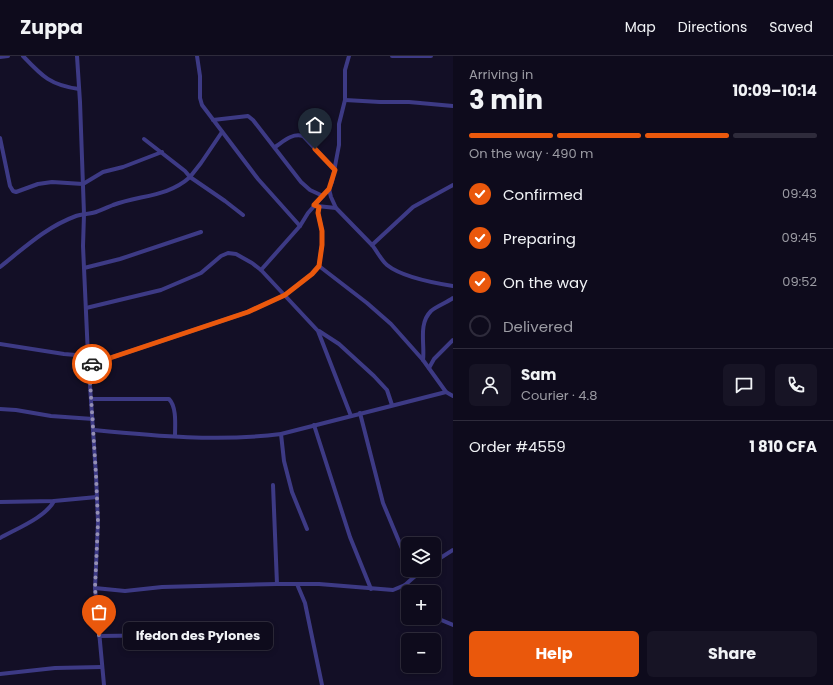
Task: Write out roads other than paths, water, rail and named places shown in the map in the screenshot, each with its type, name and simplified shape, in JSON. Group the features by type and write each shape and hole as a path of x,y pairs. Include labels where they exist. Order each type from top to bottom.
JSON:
{"street":[{"path":"0,57 8,56"},
{"path":"23,56 42,76 52,82 64,87 79,89"},
{"path":"77,56 84,214 84,268 98,522 95,588 104,685"},
{"path":"197,56 200,76 200,98 202,105 258,179 300,226"},
{"path":"261,270 300,226 329,189 335,170 339,145 339,124 345,100 345,70 349,56"},
{"path":"392,56 431,56"},
{"path":"345,100 410,102 453,106"},
{"path":"213,120 248,116 275,147 301,182 310,190 323,196"},
{"path":"0,267 41,234 75,217 96,212 113,205 144,198 177,187 190,177 222,132"},
{"path":"275,147 293,135 297,134 303,136 335,170"},
{"path":"0,138 10,186 13,191 16,192 38,184 52,182 83,184 103,172 123,167 162,152"},
{"path":"144,139 185,171 190,177 226,201 243,215"},
{"path":"372,245 413,207 453,185"},
{"path":"329,189 336,208 372,245 387,265 399,272 453,286"},
{"path":"316,206 336,208"},
{"path":"89,365 248,312 285,295 312,274 319,266 322,231 316,206"},
{"path":"84,268 120,259 201,232"},
{"path":"86,308 161,290 201,273 221,256 228,253 236,254 261,270 318,331 339,344 374,376 386,390 392,405"},
{"path":"319,266 367,303 391,324 423,360 446,392 453,396"},
{"path":"423,360 423,328 425,318 432,310 453,298"},
{"path":"318,331 351,416"},
{"path":"429,368 434,359 453,340"},
{"path":"0,344 64,354 88,356"},
{"path":"94,430 152,436 218,438 281,434 446,392"},
{"path":"92,399 169,399 172,402 174,409 175,436"},
{"path":"0,409 51,416 93,419"},
{"path":"360,413 383,503 401,546"},
{"path":"314,425 348,530 370,589"},
{"path":"281,434 284,461 292,492 306,529"},
{"path":"273,485 277,584"},
{"path":"0,502 54,501 97,497"},
{"path":"0,538 32,521 51,506 54,501"},
{"path":"441,558 453,550"},
{"path":"405,585 414,577"},
{"path":"297,584 305,603 322,685"},
{"path":"95,588 125,591 169,587 319,584 393,590 401,587"},
{"path":"441,620 453,625"},
{"path":"99,636 176,635"},
{"path":"0,674 55,668 102,667"}],"place":[{"name":"Ifedon des Pylones","path":"99,636"}]}
